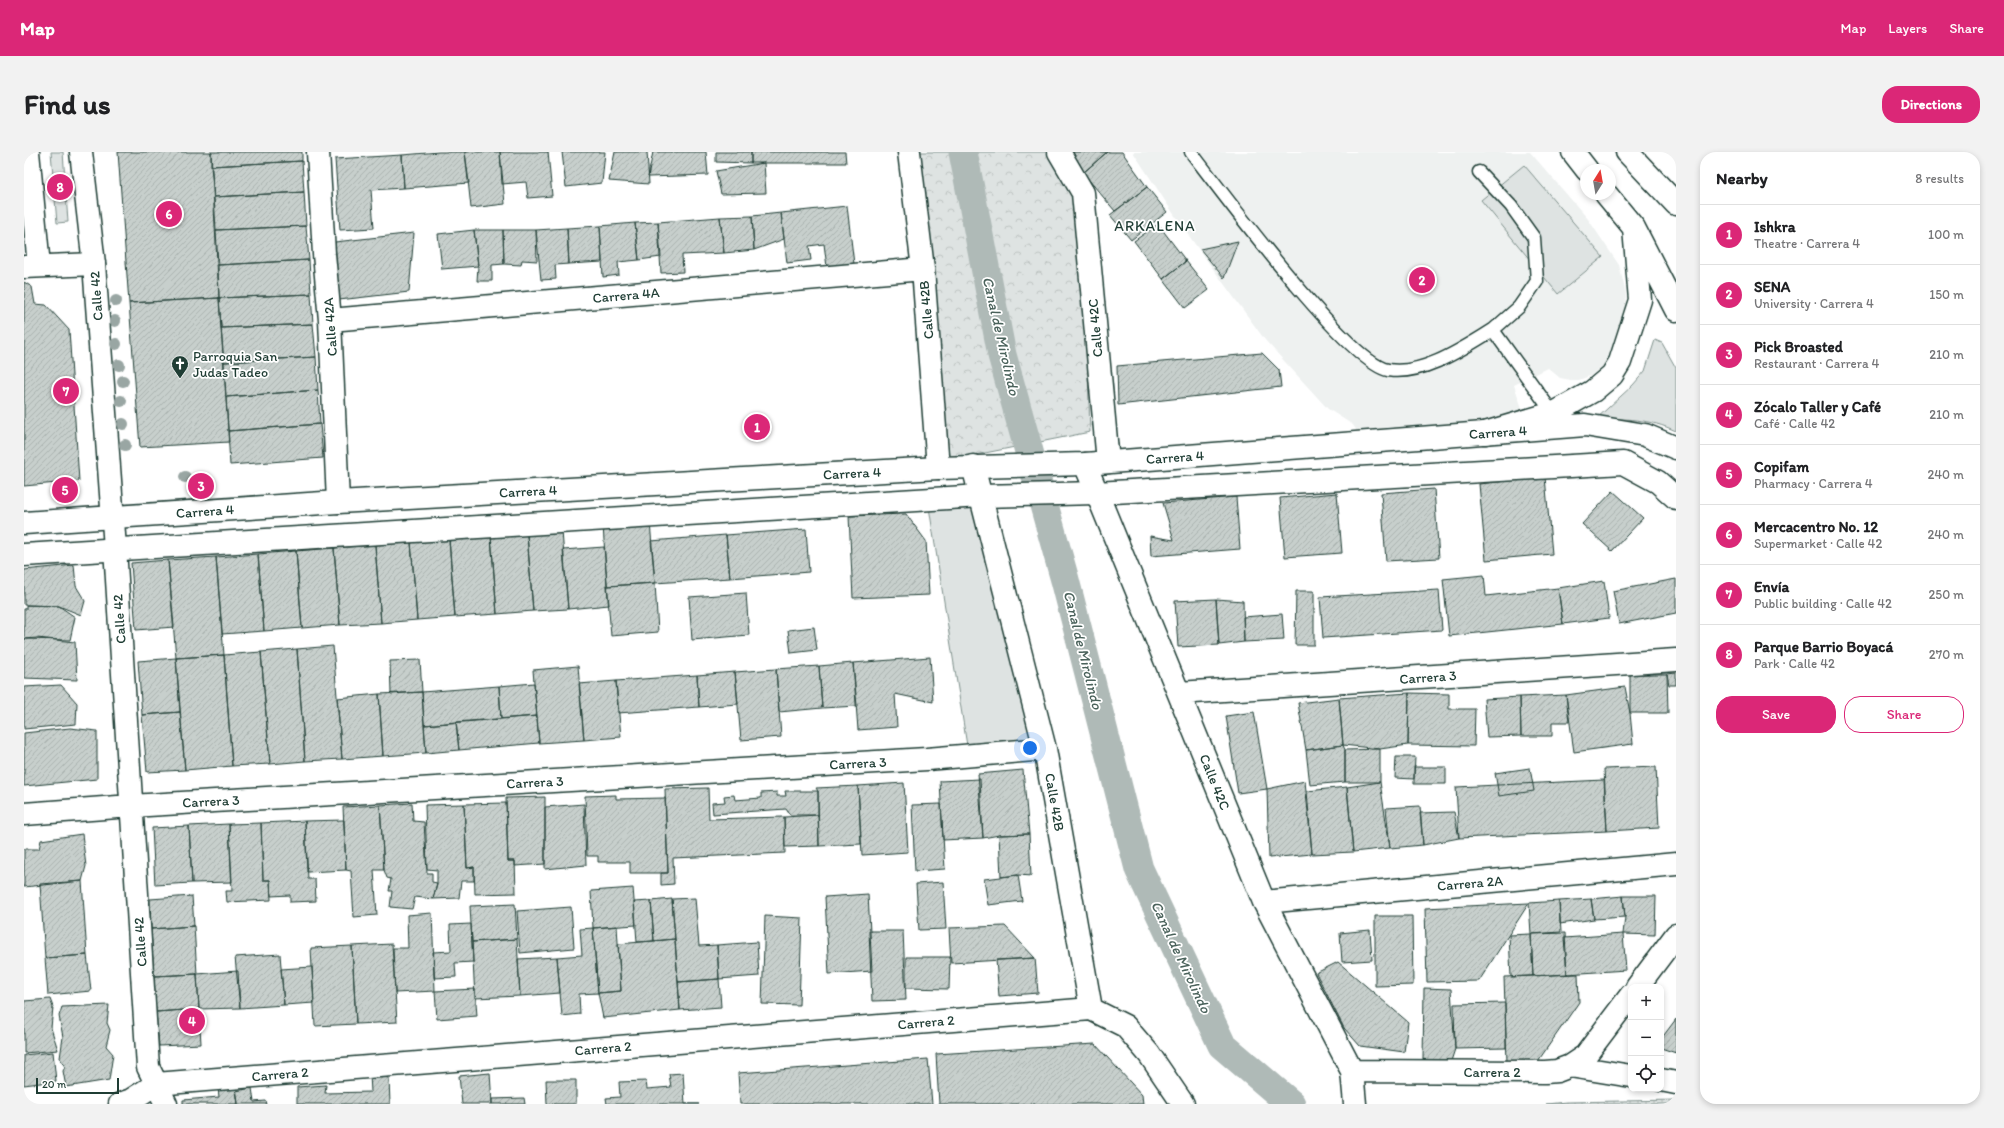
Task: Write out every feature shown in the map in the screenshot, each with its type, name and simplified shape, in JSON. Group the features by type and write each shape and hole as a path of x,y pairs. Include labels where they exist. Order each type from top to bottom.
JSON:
{"street":[{"path":"28,152 31,266 94,264"},
{"name":"Calle 42","path":"81,152 94,264 115,548 148,1067 153,1094 166,1104"},
{"name":"Calle 42A","path":"318,152 324,254 330,320 338,502"},
{"name":"Calle 42B","path":"909,152 923,269 938,468"},
{"name":"Calle 42C","path":"1059,152 1083,193 1108,462"},
{"path":"1572,152 1582,164"},
{"path":"1627,152 1676,204"},
{"path":"1611,200 1634,228 1676,310"},
{"path":"1485,433 1556,412 1593,391 1612,375 1620,362 1640,300 1634,228"},
{"name":"Carrera 4A","path":"330,320 923,269"},
{"name":"Carrera 4","path":"24,523 338,502 973,466 1079,464 1585,426 1645,435 1676,448"},
{"path":"24,555 115,548 991,496 1096,493 1623,463 1658,482 1676,498"},
{"name":"Calle 42C","path":"1079,464 1096,493 1264,902 1352,1071 1355,1099"},
{"name":"Calle 42B","path":"973,466 991,496 1046,749 1091,1009"},
{"name":"Carrera 3","path":"1179,693 1676,660"},
{"name":"Carrera 3","path":"24,814 132,806 919,759 1046,749"},
{"name":"Carrera 2A","path":"1264,902 1676,864"},
{"path":"1639,984 1676,935"},
{"path":"1570,1066 1585,1056 1628,999"},
{"path":"1091,1009 1125,1026 1150,1054 1183,1104"},
{"name":"Carrera 2","path":"120,1104 153,1094 1091,1009"},
{"name":"Carrera 2","path":"1352,1071 1545,1072 1557,1071 1570,1066 1628,1076"},
{"path":"1664,1081 1676,1083"}],"lane":[{"path":"1191,152 1277,262 1350,345 1374,365 1387,370 1403,371 1431,364 1451,356 1493,330 1519,307 1537,281 1534,238 1511,206 1479,172"},
{"path":"1493,330 1547,405 1556,412"}],"shaded area":[{"path":"1133,152 1530,152 1588,219 1619,265 1626,294 1625,322 1616,345 1604,365 1590,376 1576,381 1560,378 1548,368 1514,385 1525,417 1487,426 1360,436 1353,425 1328,409 1265,340 1181,225"}],"green space":[{"path":"51,152 63,152 68,222 57,223"},
{"path":"909,152 1057,152 1082,193 1090,432 935,463"},
{"path":"1524,165 1603,257 1558,294 1481,200"},
{"path":"1655,340 1662,343 1676,368 1676,431 1656,424 1637,420 1596,419 1633,385 1645,371"},
{"path":"980,497 1043,746 968,752 928,501"},
{"path":"1676,1100 1676,1104 1546,1104 1566,1102"}],"building":[{"path":"118,152 211,152 219,298 129,303"},
{"path":"211,152 302,152 302,161 211,166"},
{"path":"439,152 465,152 469,183 404,188 402,155"},
{"path":"465,152 500,152 505,204 471,208"},
{"path":"500,152 548,152 552,196 528,198 526,182 502,184"},
{"path":"562,152 605,152 602,183 566,187"},
{"path":"615,152 647,152 649,184 609,181"},
{"path":"653,152 706,152 708,175 648,177"},
{"path":"716,152 751,152 751,163 716,162"},
{"path":"751,152 845,152 846,163 751,163"},
{"path":"1066,152 1107,152 1083,173"},
{"path":"1107,152 1122,152 1147,187 1115,211 1083,173"},
{"path":"402,155 404,188 371,190 374,228 340,230 335,159"},
{"path":"302,161 304,192 214,197 211,166"},
{"path":"764,163 766,193 721,194 716,171"},
{"path":"1147,187 1167,212 1131,240 1110,215"},
{"path":"304,192 306,226 216,230 214,197"},
{"path":"847,206 854,264 827,267 824,244 809,246 811,260 787,263 781,213"},
{"path":"781,213 784,239 754,250 752,216"},
{"path":"752,216 754,250 724,253 720,217"},
{"path":"720,217 724,253 682,255 683,272 661,273 658,222"},
{"path":"658,222 661,257 639,260 635,223"},
{"path":"635,223 639,260 618,262 619,275 603,277 600,226"},
{"path":"1158,224 1186,261 1163,279 1134,241"},
{"path":"306,226 309,260 218,265 216,230"},
{"path":"600,226 602,262 569,264 567,228"},
{"path":"567,228 569,264 555,265 556,279 541,280 536,230"},
{"path":"474,230 503,230 504,264 492,265 492,281 477,281 478,266"},
{"path":"474,230 478,266 442,269 438,234"},
{"path":"503,230 536,230 537,261 522,260 521,265 504,264"},
{"path":"414,233 409,292 339,300 335,242"},
{"path":"1238,241 1224,278 1200,249"},
{"path":"309,260 311,294 219,298 218,265"},
{"path":"1186,261 1209,290 1185,308 1163,279"},
{"path":"24,282 32,287 35,304 46,305 69,330 79,481 24,486"},
{"path":"311,294 313,324 221,328 219,298"},
{"name":"Parroquia San Judas Tadeo","path":"219,298 229,442 140,447 129,303"},
{"path":"313,324 316,357 224,362 221,328"},
{"path":"1262,353 1279,370 1281,387 1118,405 1117,366"},
{"path":"316,357 318,390 226,397 224,362"},
{"path":"318,390 320,424 228,431 226,397"},
{"path":"320,424 323,458 230,465 228,431"},
{"path":"1545,477 1552,554 1486,560 1479,484"},
{"path":"1434,489 1439,558 1386,561 1381,493"},
{"path":"1613,491 1643,518 1612,551 1582,524"},
{"path":"1337,493 1342,553 1285,557 1280,498"},
{"path":"1236,497 1240,549 1151,556 1150,536 1174,540 1163,503"},
{"path":"906,514 926,541 929,595 853,598 849,516"},
{"path":"650,522 655,583 607,586 603,525"},
{"path":"806,529 809,572 730,578 726,535"},
{"path":"562,531 568,609 533,611 527,534"},
{"path":"527,534 533,611 497,614 491,536"},
{"path":"726,535 730,578 655,583 651,541"},
{"path":"491,536 497,614 455,617 449,539"},
{"path":"449,539 455,617 417,620 411,542"},
{"path":"411,542 417,620 381,623 375,545"},
{"path":"375,545 381,623 340,625 334,548"},
{"path":"604,547 609,605 568,609 563,550"},
{"path":"334,548 340,625 302,628 296,551"},
{"path":"296,551 302,628 264,631 258,554"},
{"path":"258,554 264,631 222,634 216,557"},
{"path":"216,557 224,655 176,658 168,560"},
{"path":"168,560 174,627 136,630 131,563"},
{"path":"74,565 76,586 85,601 81,615 59,606 24,605 24,570"},
{"path":"1484,575 1486,596 1558,588 1563,624 1449,636 1443,579"},
{"path":"1676,579 1676,613 1619,624 1613,591"},
{"path":"1604,581 1609,618 1563,624 1558,588"},
{"path":"655,583 658,632 611,636 607,586"},
{"path":"1439,590 1442,630 1323,638 1320,597"},
{"path":"1296,591 1314,591 1314,645 1295,645"},
{"path":"746,593 749,635 692,640 689,597"},
{"path":"1216,599 1243,601 1244,642 1219,645"},
{"path":"1216,599 1219,645 1178,647 1175,601"},
{"path":"26,605 59,606 75,617 70,640 24,639 24,609 26,609"},
{"path":"1282,614 1284,640 1244,642 1243,617"},
{"path":"814,627 817,650 791,653 788,630"},
{"path":"37,638 75,642 77,680 24,678 24,639"},
{"path":"333,646 342,759 305,761 297,649"},
{"path":"297,649 305,761 270,764 261,652"},
{"path":"261,652 270,764 232,766 224,655"},
{"path":"224,655 232,766 185,770 176,658"},
{"path":"930,657 933,702 895,694 897,727 858,730 853,663"},
{"path":"176,658 180,712 142,715 138,661"},
{"path":"420,660 422,692 391,694 390,661"},
{"path":"853,663 857,706 822,708 819,666"},
{"path":"578,666 584,740 539,743 533,670"},
{"path":"819,666 822,708 779,712 776,669"},
{"path":"776,669 781,737 741,740 735,672"},
{"path":"735,672 738,704 699,707 697,675"},
{"path":"1676,673 1676,685 1669,685 1667,674"},
{"path":"1630,674 1667,674 1668,713 1630,713"},
{"path":"697,675 699,707 618,713 616,681"},
{"path":"616,681 621,737 584,740 579,684"},
{"path":"534,683 537,716 501,719 499,686"},
{"path":"61,685 77,703 76,724 24,729 24,687"},
{"path":"499,686 501,719 424,725 422,692"},
{"path":"1625,687 1630,713 1633,744 1574,752 1566,695"},
{"path":"422,692 426,753 383,756 379,694"},
{"path":"1409,693 1408,745 1380,749 1343,745 1339,698"},
{"path":"1409,693 1449,694 1449,709 1475,709 1474,746 1408,745"},
{"path":"379,694 383,756 342,759 337,698"},
{"path":"1566,695 1569,722 1552,722 1552,736 1521,736 1520,697"},
{"path":"1520,697 1521,736 1487,737 1484,699"},
{"path":"1339,698 1343,745 1306,750 1298,703"},
{"path":"180,712 185,770 147,772 142,715"},
{"path":"1254,712 1267,789 1238,793 1226,716"},
{"path":"537,716 539,743 459,750 456,722"},
{"path":"456,722 459,750 426,753 424,725"},
{"path":"70,728 97,731 97,779 24,786 24,733"},
{"path":"1343,745 1345,750 1345,782 1310,785 1306,750"},
{"path":"1380,749 1380,782 1345,782 1345,750"},
{"path":"1396,757 1415,757 1414,779 1395,778"},
{"path":"1414,767 1446,767 1446,784 1414,784"},
{"path":"1656,767 1659,828 1607,831 1604,769"},
{"path":"1530,768 1534,791 1499,796 1495,773"},
{"path":"1023,770 1029,834 999,835 983,838 978,774"},
{"path":"980,779 983,838 943,840 940,781"},
{"path":"1604,780 1607,831 1459,838 1456,787"},
{"path":"1305,781 1312,854 1269,858 1267,789"},
{"path":"1380,782 1390,848 1353,852 1347,787"},
{"path":"904,783 908,852 862,855 858,786"},
{"path":"858,786 861,844 819,846 818,791 816,788"},
{"path":"1347,787 1353,852 1312,854 1307,791"},
{"path":"708,788 709,819 784,817 785,853 673,858 674,884 661,885 661,873 668,873 665,789"},
{"path":"785,791 818,791 818,815 790,815 786,809 713,814 712,803 725,802 724,796 734,795 735,800 761,798 761,793 777,792 777,796 786,796"},
{"path":"616,795 616,799 665,798 668,873 630,873 630,862 598,862 598,856 587,856 585,796"},
{"path":"545,797 545,864 515,866 515,861 508,861 506,798"},
{"path":"412,803 413,821 424,822 427,873 432,873 432,882 437,883 433,899 415,897 412,909 390,907 392,891 389,891 391,879 387,878 384,870 380,805"},
{"path":"506,803 508,861 515,861 516,893 475,894 474,867 467,868 464,804"},
{"path":"464,804 467,868 474,867 474,881 461,881 459,898 433,899 437,883 437,870 427,869 425,805"},
{"path":"584,804 586,865 545,869 545,807"},
{"path":"941,804 945,869 915,871 912,805"},
{"path":"380,805 384,870 374,870 377,915 354,917 351,871 346,870 343,807"},
{"path":"1420,806 1423,845 1390,848 1386,808"},
{"path":"1454,812 1459,838 1423,845 1420,813"},
{"path":"818,815 819,846 785,847 784,817"},
{"path":"344,820 346,870 307,872 305,821"},
{"path":"305,821 308,879 315,879 316,901 290,902 290,895 271,896 270,880 263,880 261,823"},
{"path":"261,823 263,880 270,880 271,900 227,902 226,891 232,891 229,824"},
{"path":"229,824 232,882 192,883 189,826"},
{"path":"189,826 192,883 155,885 152,828"},
{"path":"82,834 86,866 82,881 24,887 24,849 39,849 41,840"},
{"path":"1029,834 1031,876 1018,875 1001,877 999,835"},
{"path":"1018,875 1022,901 988,905 984,879"},
{"path":"82,881 87,955 45,958 40,884"},
{"path":"943,882 946,929 919,930 916,884"},
{"path":"633,888 636,925 593,928 591,891"},
{"path":"868,894 872,971 829,974 825,897"},
{"path":"192,896 194,926 151,929 150,899"},
{"path":"1623,896 1656,896 1655,935 1623,934 1625,917"},
{"path":"1623,896 1625,917 1594,919 1591,899"},
{"path":"695,898 699,946 717,945 719,979 678,982 672,899"},
{"path":"672,899 675,939 654,941 651,901"},
{"path":"1591,899 1594,919 1560,924 1559,901"},
{"path":"651,901 654,941 637,942 634,902"},
{"path":"1559,901 1561,932 1531,934 1529,903"},
{"path":"1529,903 1479,981 1427,982 1425,908"},
{"path":"515,904 517,939 472,942 470,906"},
{"path":"571,907 574,948 520,953 517,911"},
{"path":"432,913 435,991 395,993 393,948 408,948 407,915"},
{"path":"765,916 802,918 799,1005 762,1004"},
{"path":"1375,916 1412,916 1413,985 1375,986"},
{"path":"471,924 473,962 455,963 456,977 434,978 433,952 451,951 450,925"},
{"path":"194,926 197,974 154,976 151,929"},
{"path":"617,926 621,991 598,993 593,928"},
{"path":"1005,926 1035,958 951,963 949,928"},
{"path":"593,928 598,993 579,994 580,1014 562,1016 557,957 582,955 580,929"},
{"path":"1370,930 1372,960 1342,962 1340,933"},
{"path":"869,931 903,931 906,1000 872,1001"},
{"path":"1565,933 1567,974 1533,976 1531,934"},
{"path":"1531,934 1533,976 1511,977 1509,935"},
{"path":"1623,934 1626,970 1567,974 1564,938"},
{"path":"517,939 520,996 475,998 472,942"},
{"path":"675,939 680,1010 603,1018 598,993 621,991 618,944"},
{"path":"757,942 759,976 719,979 717,945"},
{"path":"392,944 397,1022 356,1024 352,946"},
{"path":"352,946 356,1024 315,1026 311,948"},
{"path":"280,954 284,1005 240,1008 235,957"},
{"path":"87,955 91,991 48,995 45,958"},
{"path":"557,957 560,993 520,996 518,959"},
{"path":"906,957 950,957 949,989 906,988"},
{"path":"1035,958 1038,993 999,996 996,960"},
{"path":"1338,962 1408,1022 1404,1052 1360,1046 1344,1028 1316,973"},
{"path":"312,967 314,1003 284,1005 281,969"},
{"path":"238,971 240,1008 199,1009 197,974"},
{"path":"197,974 199,1009 156,1012 154,976"},
{"path":"1578,974 1579,1002 1538,1061 1507,1062 1504,977"},
{"path":"719,979 721,1007 680,1010 678,982"},
{"path":"1424,988 1451,989 1455,1049 1451,1061 1423,1060"},
{"path":"475,989 477,1016 437,1019 435,991"},
{"path":"50,999 53,1007 51,1028 58,1050 24,1053 24,1001"},
{"path":"1505,1003 1506,1048 1455,1049 1454,1004"},
{"path":"109,1005 107,1023 110,1030 106,1046 113,1054 109,1080 66,1087 63,1071 65,1067 60,1058 63,1037 59,1016 62,1007"},
{"path":"199,1009 201,1044 159,1046 156,1012"},
{"path":"1676,1019 1676,1053 1664,1049 1664,1035"},
{"path":"1095,1044 1142,1095 1143,1104 939,1104 936,1054"},
{"path":"53,1052 56,1081 24,1085 24,1055"},
{"path":"928,1059 932,1104 740,1104 738,1073"},
{"path":"490,1073 492,1104 462,1104 459,1076"},
{"path":"683,1073 685,1104 607,1104 606,1098 620,1097 619,1082 646,1081 647,1089 671,1087 669,1074"},
{"path":"370,1075 389,1078 390,1104 297,1104 297,1087 326,1085 325,1093 371,1092"},
{"path":"546,1080 576,1080 576,1104 547,1104"},
{"path":"236,1086 238,1104 183,1104 183,1100 219,1097 218,1088"},
{"path":"252,1088 254,1102 266,1101 267,1104 238,1104 236,1091"},
{"path":"524,1098 525,1104 492,1104 492,1099"}],"waterway":[{"name":"Canal de Mirolindo","path":"963,152 1002,355 1065,580 1139,869 1222,1045 1291,1104"}],"place":[{"name":"Parque Barrio Boyacá","path":"60,187"},
{"name":"Mercacentro No. 12","path":"169,214"},
{"name":"SENA","path":"1422,280"},
{"name":"Parroquia San Judas Tadeo","path":"180,379"},
{"name":"Envía","path":"66,391"},
{"name":"Ishkra","path":"757,427"},
{"name":"Pick Broasted","path":"201,486"},
{"name":"Copifam","path":"65,490"},
{"name":"Zócalo Taller y Café","path":"192,1021"}],"district":[{"name":"ARKALENA","path":"1155,226"}]}
